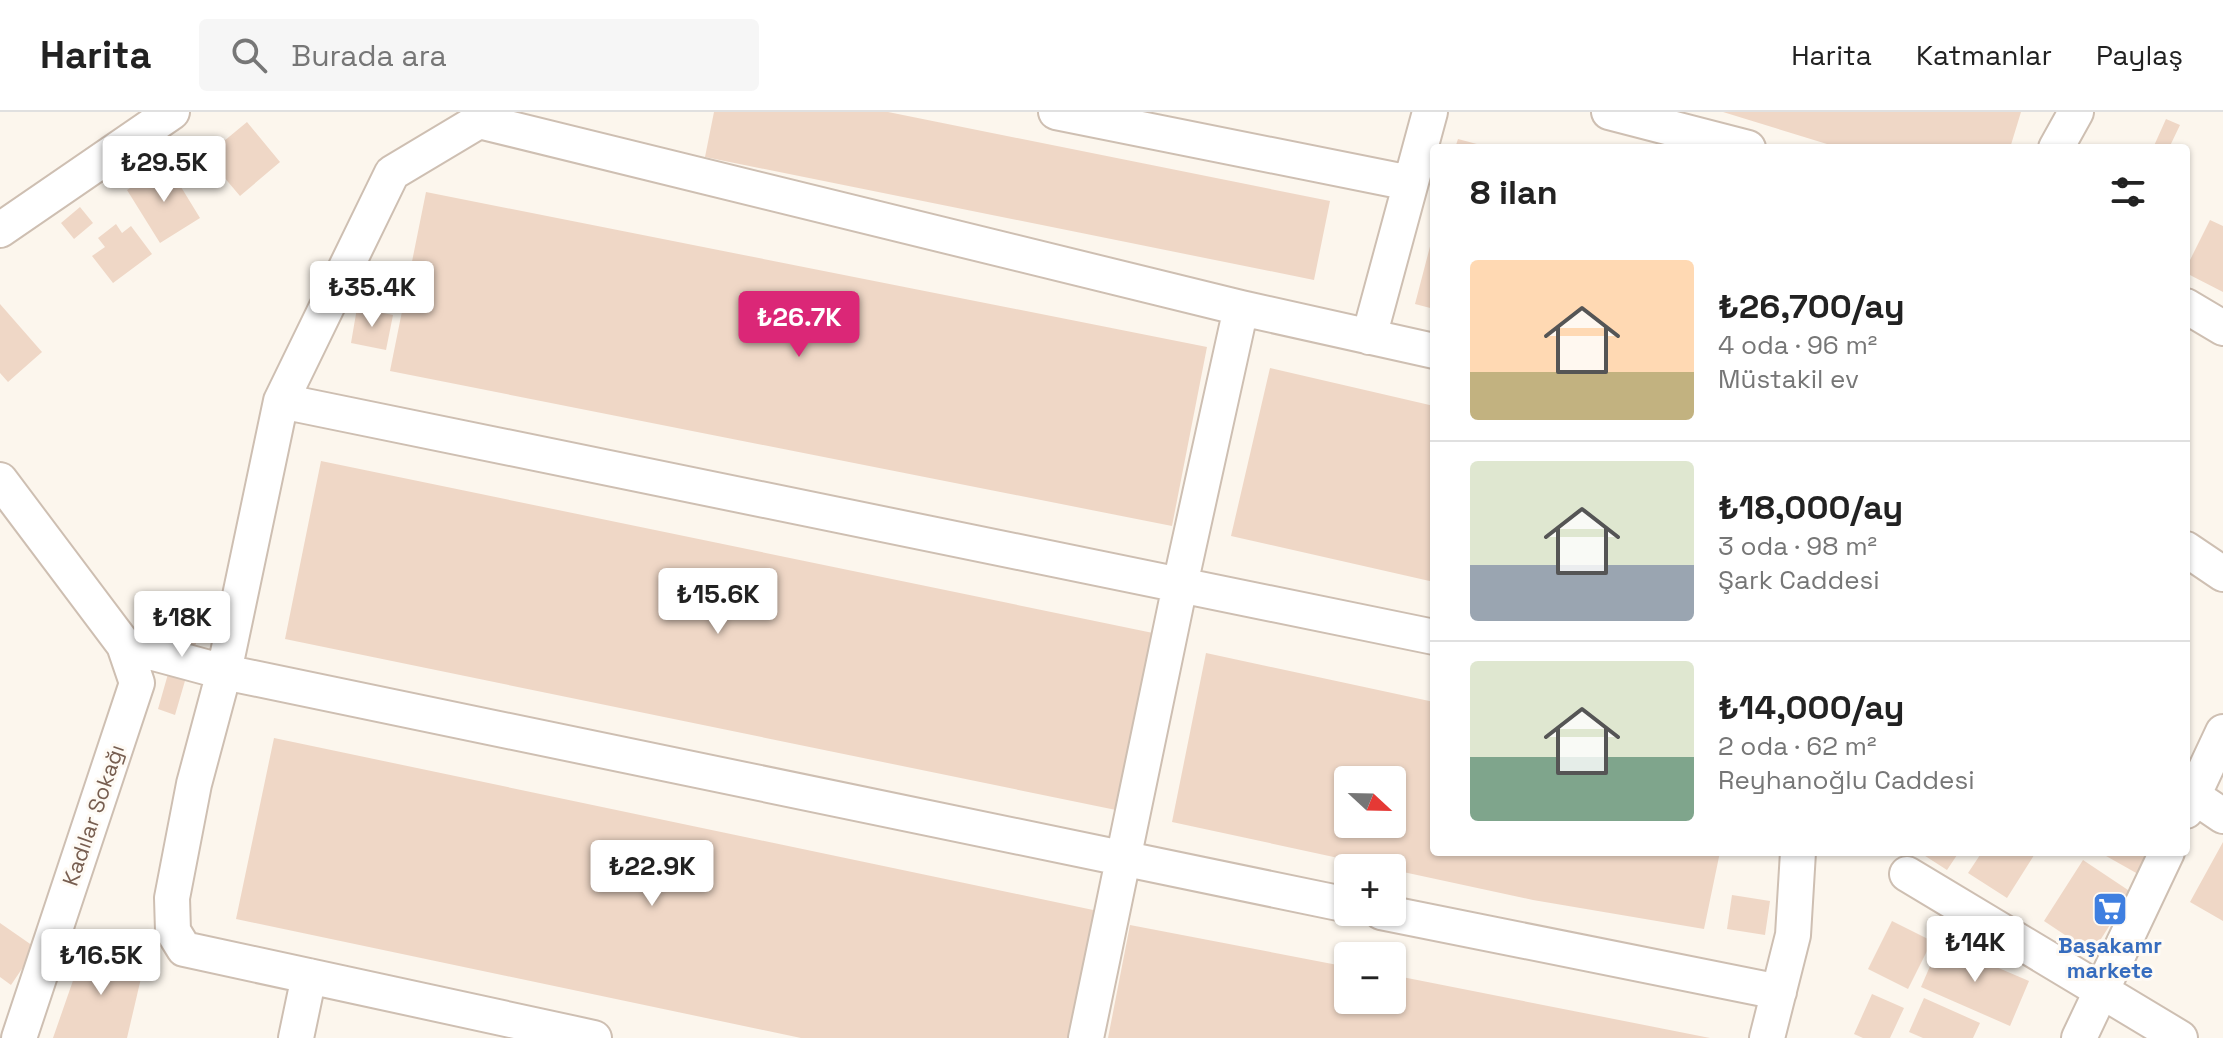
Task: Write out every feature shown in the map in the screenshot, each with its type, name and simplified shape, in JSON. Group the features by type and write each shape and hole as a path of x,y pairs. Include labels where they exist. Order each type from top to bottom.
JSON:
{"street":[{"path":"0,230 172,112"},
{"path":"1056,112 1410,183"},
{"path":"1369,337 1430,112"},
{"path":"1609,112 1733,144"},
{"path":"2058,144 2076,112"},
{"path":"594,1038 184,949 173,931 172,898 194,784 224,672 281,401 392,173 479,121 1241,308 1430,350"},
{"path":"1086,1038 1241,308"},
{"path":"2190,308 2223,328"},
{"path":"281,401 1430,636"},
{"path":"0,480 124,645 224,672 1334,902"},
{"path":"2190,552 2223,574"},
{"name":"Kadılar Sokağı","path":"19,1038 137,683 124,645"},
{"path":"2190,795 2223,732"},
{"path":"2190,800 2223,816"},
{"path":"1767,1038 1793,935 1798,856"},
{"path":"2079,1038 2165,856"},
{"path":"1907,874 2180,1038"},
{"path":"1406,917 1779,992"},
{"path":"296,1038 309,976"}],"building":[{"path":"714,112 888,112 1330,201 1314,280 705,157"},
{"path":"1723,112 2021,112 2011,144 1827,144"},
{"path":"2166,119 2180,125 2171,144 2155,144"},
{"path":"247,122 280,162 240,196 206,156"},
{"path":"1458,139 1477,144 1456,144"},
{"path":"167,164 200,218 160,243 127,190"},
{"path":"426,192 1207,347 1172,526 390,371"},
{"path":"80,207 93,223 74,239 61,223"},
{"path":"2210,220 2223,226 2223,292 2190,275 2190,260"},
{"path":"116,224 122,233 131,226 152,254 113,283 92,256 105,247 98,238"},
{"path":"1430,246 1430,308 1415,304"},
{"path":"0,304 42,352 8,382 0,373"},
{"path":"357,308 393,315 386,350 351,343"},
{"path":"1270,368 1430,405 1430,581 1231,536"},
{"path":"321,461 1153,633 1116,810 285,639"},
{"path":"188,604 206,609 175,715 158,709"},
{"path":"1206,653 1430,701 1430,856 1719,856 1704,929 1533,900 1406,873 1406,854 1334,854 1334,857 1172,822"},
{"path":"274,738 1098,911 1072,1038 801,1038 236,919"},
{"path":"2223,842 2223,921 2190,902"},
{"path":"1925,856 1956,856 1947,870"},
{"path":"1979,856 2033,856 2007,898 1968,873"},
{"path":"2106,856 2148,856 2138,874"},
{"path":"2083,860 2131,892 2092,953 2044,921"},
{"path":"1732,895 1770,901 1765,935 1727,929"},
{"path":"1892,921 1932,941 1908,989 1868,969"},
{"path":"0,923 36,948 11,985 0,977"},
{"path":"1130,925 1334,964 1334,1014 1406,1014 1406,978 1710,1038 1108,1038"},
{"path":"1940,943 2029,981 2010,1026 1921,987"},
{"path":"84,949 145,961 127,1038 53,1038"},
{"path":"1872,994 1904,1008 1890,1038 1863,1038 1854,1034"},
{"path":"1924,998 1980,1023 1973,1038 1923,1038 1909,1032"}],"place":[{"name":"Başakamr markete","path":"2110,909"}]}
